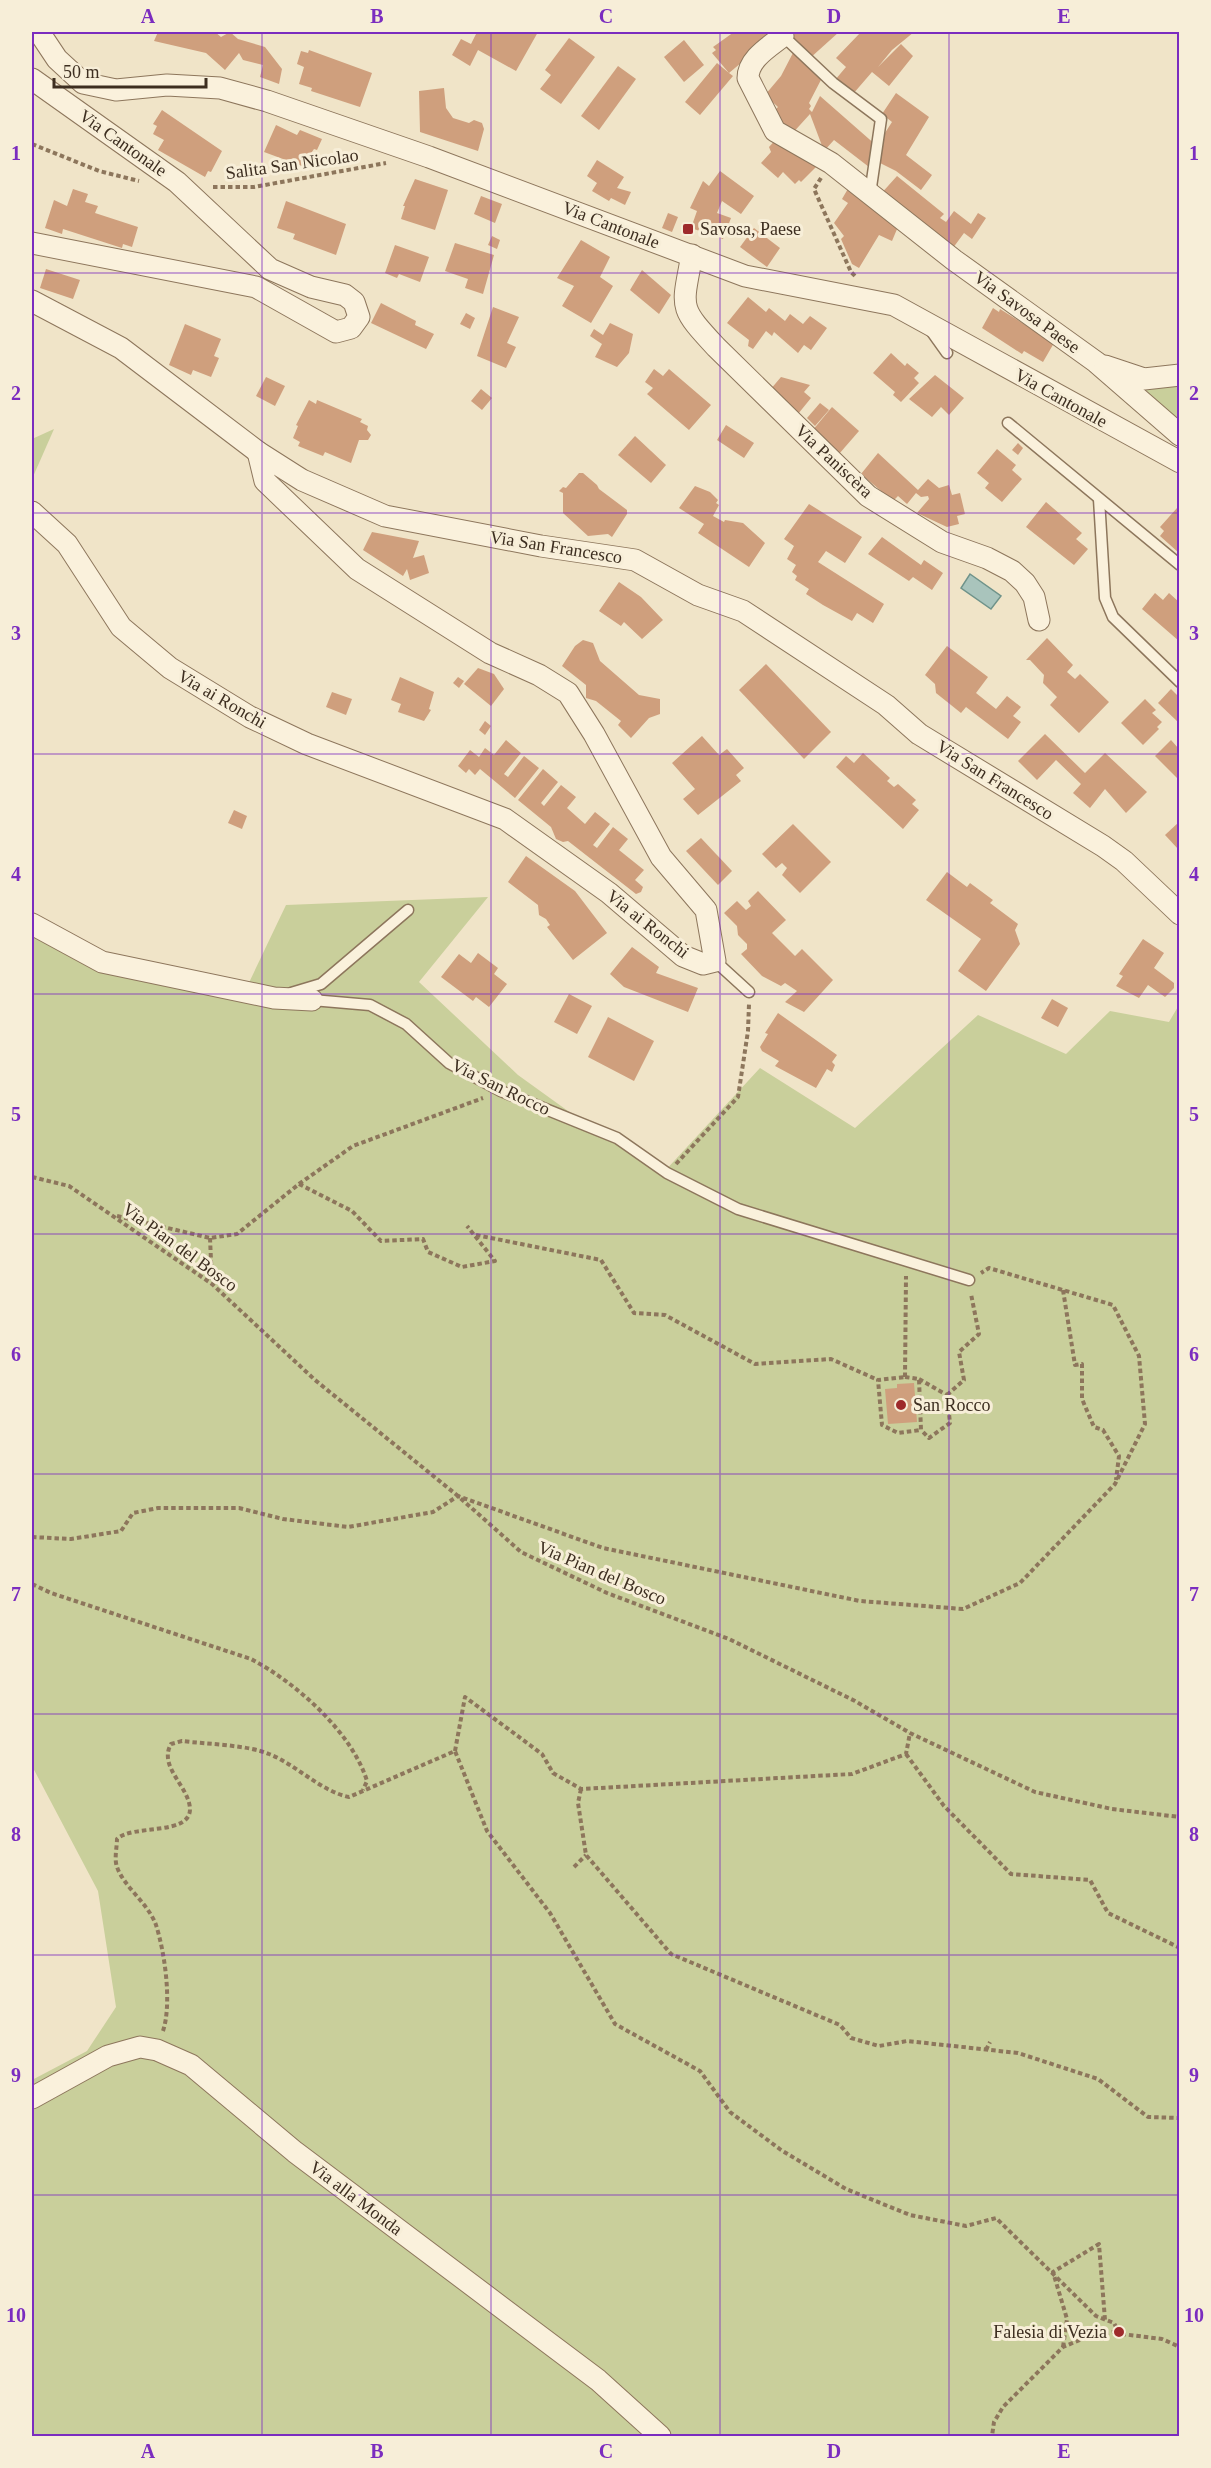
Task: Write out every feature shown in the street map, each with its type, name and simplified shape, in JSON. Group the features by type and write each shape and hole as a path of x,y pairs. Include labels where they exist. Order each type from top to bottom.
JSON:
{"street":[{"name":"Via Cantonale","path":"39,32 57,59 83,83 116,90 167,85 220,88 267,101 429,157 746,276 894,305 1179,462"},
{"name":"Via Savosa Paese","path":"781,34 748,69 748,78 775,131 831,163 954,260 1096,362 1179,435"},
{"name":"Via Cantonale","path":"32,79 177,182 270,269 292,280 345,295 354,302 358,310 357,323 344,332 336,332 256,287 32,243"},
{"name":"Via Paniscèra","path":"692,255 683,304 694,323 716,347 868,496 942,542 987,558 1012,571 1025,583 1034,597 1039,620"},
{"name":"Via San Francesco","path":"32,301 121,348 258,452 302,480 385,516 541,546 635,560 698,595 743,611 886,705 919,734 1124,861 1179,914"},
{"path":"1096,362 1144,379 1179,375"},
{"name":"Via ai Ronchi","path":"32,512 67,544 121,627 170,668 250,717 307,744 505,819 609,893 683,956 703,964 715,961 706,910 661,858 594,734 568,693 539,675 490,653 357,569 265,481 258,452"},
{"name":"Via San Rocco","path":"32,924 102,962 274,998 312,1000"},
{"name":"Via alla Monda","path":"32,2098 108,2056 140,2047 157,2050 190,2065 295,2152 598,2380 660,2436"}],"lane":[{"name":"Via Savosa Paese","path":"781,34 833,83 881,119 870,194"},
{"path":"924,322 947,352"},
{"path":"1008,423 1179,565"},
{"path":"1099,499 1105,598 1113,617 1179,682"},
{"path":"274,998 321,984 408,910"},
{"path":"715,961 749,992"},
{"name":"Via San Rocco","path":"312,1000 370,1005 406,1024 449,1063 501,1091 617,1138 667,1173 738,1209 969,1280"}],"path":[{"path":"32,144 99,171 169,188 177,182"},
{"name":"Salita San Nicolao","path":"205,185 218,188 254,186 394,162"},
{"path":"831,163 814,189 851,272 866,279"},
{"path":"667,1173 738,1097 748,1031 749,992"},
{"path":"114,1215 210,1238 237,1234 299,1184 353,1146 501,1091"},
{"name":"Via Pian del Bosco","path":"32,1177 69,1186 212,1284 315,1380 458,1496 520,1552 607,1593 729,1639 855,1701 910,1733 1035,1792 1112,1809 1179,1817"},
{"path":"299,1184 352,1211 381,1241 423,1239 428,1252 462,1267 495,1261 467,1226"},
{"path":"476,1235 601,1260 634,1313 665,1315 755,1364 831,1359 879,1380 905,1377 919,1379 947,1395"},
{"path":"210,1238 212,1284"},
{"path":"905,1377 906,1260"},
{"path":"32,1537 72,1539 121,1531 133,1513 158,1508 239,1508 284,1519 348,1527 433,1512 458,1496 603,1548 860,1601 963,1609 1020,1583 1115,1484 1146,1424 1139,1356 1113,1305 989,1268 969,1280 979,1334 959,1352 964,1380 947,1395"},
{"path":"1063,1289 1075,1365 1082,1364 1082,1399 1094,1428 1103,1430 1119,1456 1115,1484"},
{"path":"919,1379 921,1430 929,1438 950,1423 947,1395"},
{"path":"879,1380 882,1425 898,1433 921,1430"},
{"path":"32,1584 51,1593 251,1659 275,1672 326,1716 357,1758 367,1781 362,1791"},
{"path":"906,1754 852,1774 581,1789 553,1773 542,1754 465,1697 455,1751 487,1831 550,1913 615,2024 700,2071 730,2112 781,2150 846,2189 910,2215 966,2226 996,2218 1088,2308 1105,2321 1114,2323 1118,2329 1113,2332"},
{"path":"910,1733 906,1754 944,1806 1011,1874 1090,1880 1108,1913 1179,1948"},
{"path":"157,2050 169,2015 168,1991 156,1925 117,1867 116,1855 117,1839 124,1833 170,1828 184,1822 190,1814 190,1803 167,1761 167,1752 171,1744 182,1741 266,1752 291,1764 334,1794 349,1797 455,1751"},
{"path":"581,1789 578,1803 586,1855 671,1954 840,2025 851,2038 879,2046 907,2041 1018,2054 1098,2079 1148,2117 1179,2118"},
{"path":"574,1867 586,1855"},
{"path":"986,2050 990,2042"},
{"path":"1053,2272 1099,2244 1105,2321"},
{"path":"1053,2272 1067,2319 1063,2347"},
{"path":"992,2436 994,2422 1003,2408 1063,2347 1089,2336 1113,2332 1162,2340 1179,2347"}],"green space":[{"path":"1179,381 1179,425 1140,394 1149,383"},
{"path":"54,429 32,479 32,439"},
{"path":"488,897 419,982 518,1075 586,1124 663,1173 760,1068 855,1128 978,1015 1066,1054 1110,1011 1169,1022 1179,1005 1179,2436 32,2436 32,2080 87,2051 116,2007 98,1891 32,1766 32,924 102,962 245,991 286,905"}],"water":[{"path":"970,574 1001,596 991,609 961,588"}],"building":[{"path":"158,32 215,32 221,37 230,32 238,39 265,47 282,69 279,84 260,77 263,65 243,60 239,53 225,70 206,53 154,41"},
{"path":"477,32 538,32 516,71 478,50 470,66 452,55 461,39 471,44"},
{"path":"734,32 778,32 729,73 712,53 716,50 713,47"},
{"path":"783,32 839,32 809,59"},
{"path":"861,32 914,32 892,50 878,67 901,44 913,56 889,86 872,72 853,94 835,80 846,67 836,58"},
{"path":"569,38 595,57 561,104 540,89 551,75 545,70"},
{"path":"684,40 704,65 684,82 664,57"},
{"path":"309,50 372,73 360,107 311,91 312,88 299,84 304,67 297,64 301,51 308,53"},
{"path":"794,51 823,76 809,103 811,106 809,109 812,112 820,96 877,146 869,167 834,140 824,151 810,114 790,136 770,115 778,107 765,95 781,76"},
{"path":"717,63 733,76 700,115 685,102"},
{"path":"618,66 636,79 599,130 581,116"},
{"path":"444,88 446,108 453,118 469,123 474,120 482,123 484,129 478,151 420,132 419,91"},
{"path":"896,93 929,117 906,155 932,175 921,190 896,171 878,162 883,136 892,122 882,114"},
{"path":"162,110 222,151 211,172 208,171 205,177 158,150 164,140 153,134 157,126 153,124"},
{"path":"276,125 297,135 300,130 322,139 317,150 314,149 302,166 264,152"},
{"path":"779,136 819,164 801,182 799,180 795,184 783,172 778,178 761,163 771,152 769,147"},
{"path":"597,160 624,177 617,188 631,192 625,205 611,198 609,201 592,191 597,183 587,176"},
{"path":"720,171 754,196 741,214 722,201 717,213 731,218 723,239 691,228 697,211 690,208 703,181 709,186"},
{"path":"897,176 944,214 940,218 946,222 954,211 971,224 978,213 986,218 972,239 964,233 950,252 879,196"},
{"path":"415,179 448,190 435,230 401,219 405,206 403,206"},
{"path":"849,187 900,222 892,241 879,235 859,268 852,264 841,239 844,236 834,223 848,203 842,199"},
{"path":"73,189 88,194 85,202 98,206 95,213 138,227 132,247 123,244 122,248 63,229 62,234 45,228 54,200 67,206"},
{"path":"481,196 502,204 495,223 474,214"},
{"path":"286,201 346,224 336,255 293,239 295,234 277,228"},
{"path":"668,213 678,217 672,232 662,228"},
{"path":"754,228 780,248 767,267 740,247"},
{"path":"492,236 500,240 497,249 488,245"},
{"path":"581,240 610,257 600,277 613,286 591,323 562,306 574,286 557,278"},
{"path":"455,243 494,255 483,294 465,288 468,279 445,271"},
{"path":"395,245 429,257 420,282 399,274 397,278 385,273"},
{"path":"46,269 80,280 73,299 40,288"},
{"path":"642,270 671,295 659,314 630,290"},
{"path":"748,297 766,312 769,308 785,321 790,314 803,324 810,316 827,328 811,350 804,345 798,353 774,332 772,336 766,331 753,349 748,346 749,340 727,323"},
{"path":"381,303 416,321 415,325 434,334 426,349 371,323"},
{"path":"493,307 519,317 507,343 516,347 506,368 477,356"},
{"path":"993,308 999,312 1000,309 1054,343 1043,362 1024,351 1022,354 982,328"},
{"path":"466,313 475,318 470,329 460,324"},
{"path":"610,323 633,334 629,353 617,367 595,357 602,344 590,336 594,329 603,335"},
{"path":"185,324 221,339 214,356 219,358 211,377 193,370 191,375 169,365"},
{"path":"891,353 905,366 907,363 919,373 914,378 919,383 901,402 893,395 895,392 873,373"},
{"path":"654,369 663,376 669,369 711,405 689,430 647,394 653,388 645,382"},
{"path":"935,375 964,398 949,415 941,407 932,417 909,399"},
{"path":"266,377 285,386 275,406 256,396"},
{"path":"781,377 810,385 804,392 811,398 798,414 770,390"},
{"path":"481,389 492,398 482,410 471,401"},
{"path":"309,400 316,404 317,400 362,419 360,422 368,426 367,430 371,435 368,440 359,440 351,463 325,452 323,456 298,446 300,442 293,438 298,426 296,425"},
{"path":"820,403 829,410 815,426 807,418"},
{"path":"832,407 859,431 839,454 812,431"},
{"path":"726,425 754,443 744,458 717,440"},
{"path":"635,436 666,465 651,483 618,455"},
{"path":"1018,443 1023,448 1018,455 1012,450"},
{"path":"997,449 1016,465 1012,470 1022,479 1002,502 985,488 989,483 977,473"},
{"path":"878,453 918,490 928,479 939,488 949,485 952,495 960,493 965,514 957,516 959,524 947,527 917,513 929,499 928,496 921,497 916,493 907,504 898,496 893,501 861,474"},
{"path":"579,473 583,473 599,489 627,510 627,514 612,537 608,534 588,536 563,513 563,493 559,491 563,487 566,488"},
{"path":"695,486 710,492 718,500 716,503 719,505 713,516 724,522 725,520 743,523 765,543 749,567 698,533 704,524 679,508"},
{"path":"1046,502 1082,533 1076,539 1088,549 1074,565 1026,527"},
{"path":"809,504 862,537 845,563 826,551 818,562 884,604 873,623 857,613 852,621 806,594 809,589 795,580 797,576 792,572 796,565 787,559 794,546 784,539"},
{"path":"1177,508 1179,510 1179,553 1160,536 1164,531 1160,527"},
{"path":"372,532 419,541 413,558 424,555 429,573 410,580 407,569 403,576 363,550"},
{"path":"882,537 921,565 924,560 943,573 932,590 913,577 909,581 868,554"},
{"path":"619,582 641,597 663,620 642,639 624,622 621,626 599,611"},
{"path":"1155,593 1163,600 1169,593 1179,602 1179,641 1142,609"},
{"path":"1047,638 1073,665 1067,672 1075,679 1080,674 1109,702 1079,733 1050,705 1057,697 1043,683 1044,675 1030,660 1026,660"},
{"path":"583,640 593,643 600,661 639,695 660,699 660,714 649,718 631,738 618,725 621,721 596,701 586,698 586,685 562,666 575,646"},
{"path":"947,646 988,677 976,693 996,709 1007,696 1021,707 1013,716 1021,722 1008,739 966,707 961,713 936,693 935,684 925,675"},
{"path":"766,664 831,732 804,759 739,690"},
{"path":"478,668 494,674 504,689 491,706 464,684"},
{"path":"400,677 434,692 429,709 431,710 424,721 398,712 401,704 391,700"},
{"path":"458,677 464,681 459,688 453,683"},
{"path":"1171,689 1179,697 1179,723 1158,703"},
{"path":"332,692 352,699 346,715 326,707"},
{"path":"1145,699 1156,710 1152,713 1162,722 1157,727 1159,729 1143,745 1121,723"},
{"path":"485,721 491,726 485,735 479,730"},
{"path":"1045,734 1085,773 1105,753 1147,792 1126,813 1105,789 1090,808 1073,793 1081,784 1056,760 1037,780 1018,761"},
{"path":"702,736 719,755 727,749 744,768 736,775 741,781 698,815 683,799 695,789 672,763"},
{"path":"506,740 521,753 504,774 508,777 524,756 539,768 515,798 480,769 475,775 469,769 466,773 458,766 470,750 479,757 485,748 494,755"},
{"path":"1171,740 1179,749 1179,780 1155,756"},
{"path":"863,753 890,778 887,781 894,787 898,784 916,800 912,804 919,810 903,829 836,767 846,756 854,763"},
{"path":"543,769 558,782 541,803 544,806 561,785 576,797 567,808 585,824 595,812 610,824 593,845 597,848 613,827 628,839 619,850 644,870 635,880 643,887 641,892 636,894 568,841 563,842 556,839 551,827 518,800"},
{"path":"234,810 247,816 242,829 228,823"},
{"path":"1179,822 1179,850 1165,835"},
{"path":"793,824 831,862 800,893 782,875 787,868 782,863 776,868 762,854"},
{"path":"701,838 732,871 718,885 686,851"},
{"path":"526,856 575,891 607,933 573,960 547,927 550,925 546,919 539,915 538,905 508,882"},
{"path":"947,872 967,887 970,883 993,900 990,903 1018,924 1015,930 1020,944 986,991 958,971 981,939 926,900"},
{"path":"758,891 786,920 772,933 795,956 802,949 833,980 804,1012 785,1002 797,991 785,983 781,986 762,976 741,954 747,949 747,944 738,935 737,926 724,913 737,901 746,910 751,906 748,901"},
{"path":"1143,939 1164,953 1154,968 1174,983 1174,988 1165,997 1148,985 1139,998 1116,986 1123,976 1119,974"},
{"path":"632,947 659,967 656,973 698,988 688,1012 624,987 610,974"},
{"path":"478,953 498,968 494,974 507,984 489,1007 476,997 473,1001 441,977 459,954 471,963"},
{"path":"569,994 592,1006 577,1034 554,1022"},
{"path":"1052,999 1068,1008 1058,1027 1041,1018"},
{"path":"778,1013 837,1055 832,1062 835,1065 832,1072 827,1069 816,1088 775,1066 779,1061 762,1051 760,1047 768,1034 765,1033"},
{"path":"608,1017 654,1041 634,1081 588,1057"},
{"name":"San Rocco","path":"914,1383 917,1422 888,1424 885,1389 897,1388 897,1384"}],"place":[{"name":"Savosa, Paese","path":"688,229"},
{"name":"San Rocco","path":"901,1405"},
{"name":"Falesia di Vezia","path":"1119,2332"}]}
